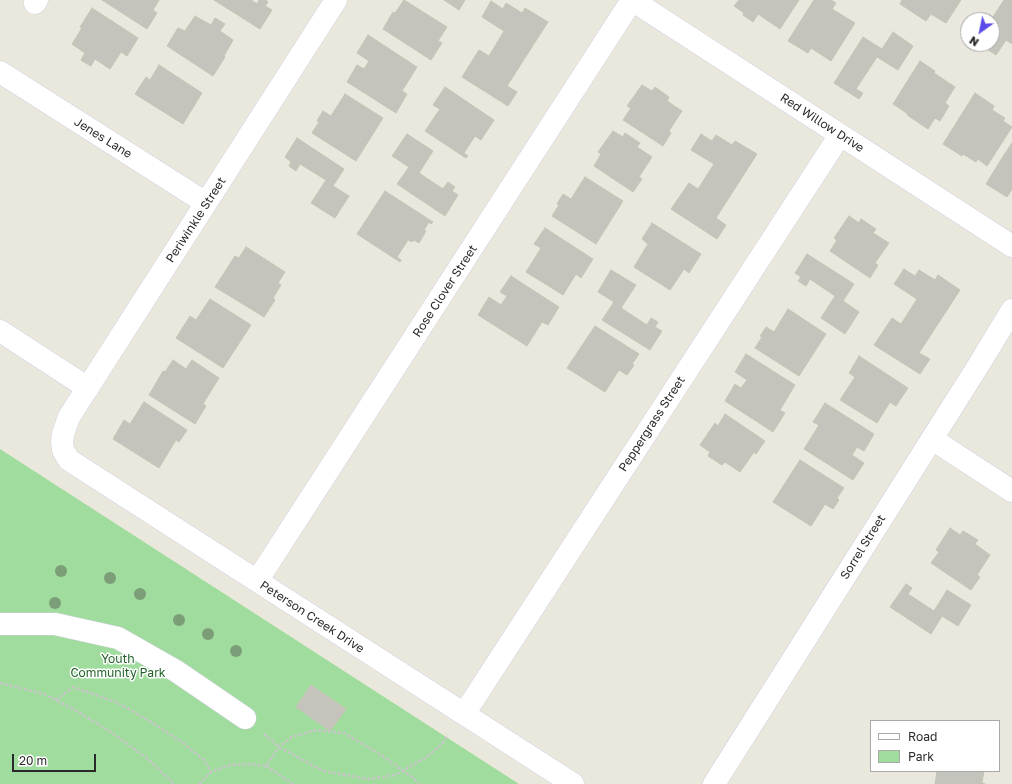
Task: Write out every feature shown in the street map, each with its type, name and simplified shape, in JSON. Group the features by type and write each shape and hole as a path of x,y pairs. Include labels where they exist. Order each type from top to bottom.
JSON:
{"street":[{"name":"Periwinkle Street","path":"62,442 69,417 336,0"},
{"name":"Red Willow Drive","path":"632,0 1012,246"},
{"name":"Rose Clover Street","path":"257,581 632,0"},
{"name":"Jenes Lane","path":"0,72 206,203"},
{"name":"Peppergrass Street","path":"464,714 840,135"},
{"name":"Sorrel Street","path":"714,784 1012,310"},
{"path":"0,331 88,388"},
{"path":"932,439 1012,491"},
{"name":"Peterson Creek Drive","path":"62,442 63,450 69,460 573,784"},
{"path":"0,624 55,624 118,638 176,671 245,718"}],"path":[{"path":"0,683 44,694 76,711 111,732 149,760 174,784"},
{"path":"56,700 73,687 116,702 148,720 183,743 204,760 211,772"},
{"path":"245,718 279,747 324,771 368,779 395,775 425,758 441,745 464,714"},
{"path":"266,766 279,747 292,737 316,730 344,733 381,755 412,777 419,784"},
{"path":"198,784 211,772 230,765 251,764 266,766 293,784"}],"green space":[{"name":"Youth Community Park","path":"0,449 519,784 0,784"}],"building":[{"path":"102,0 159,0 153,10 157,13 147,29"},
{"path":"214,0 251,0 257,4 259,0 266,0 268,2 265,6 272,10 260,29"},
{"path":"404,0 447,27 438,41 442,43 431,60 383,29 393,12 395,13"},
{"path":"444,0 465,0 459,10"},
{"path":"739,0 799,0 780,29 758,14 753,22 743,15 744,13 734,6"},
{"path":"814,0 831,0 836,3 832,9 855,23 831,61 811,48 808,53 788,41"},
{"path":"902,0 961,0 946,23 931,14 926,21 900,4"},
{"path":"1004,0 1012,0 1012,44 1006,40 1000,49 1000,12 996,12"},
{"path":"491,1 503,9 506,3 522,13 525,8 548,22 507,86 517,92 508,106 462,77 479,50 489,56 504,31 482,17"},
{"path":"92,8 138,38 127,56 121,52 110,69 95,59 91,66 82,61 81,60 85,53 72,44 82,28 80,27"},
{"path":"195,16 211,25 215,18 225,24 220,31 233,40 224,56 225,57 213,76 167,46 178,28 185,31"},
{"path":"893,32 913,46 898,70 877,57 856,89 863,93 859,99 834,83 863,37 882,49"},
{"path":"368,35 417,67 402,91 407,94 396,113 347,82 357,65 364,69 369,61 357,53"},
{"path":"920,61 935,71 934,73 955,87 945,103 949,106 940,121 935,118 928,129 893,104"},
{"path":"159,65 202,93 183,124 135,94 146,77 150,80"},
{"path":"642,85 652,91 655,87 669,97 667,101 682,111 669,131 671,133 663,146 623,120 631,108 627,106"},
{"path":"445,87 494,120 481,140 475,136 464,153 468,156 466,158 425,131 440,109 433,105"},
{"path":"975,93 994,106 992,110 1005,118 1003,121 1012,127 987,166 978,159 976,162 963,154 962,156 943,144"},
{"path":"345,94 383,118 356,161 312,133 319,122 317,121 323,111 331,116"},
{"path":"613,131 623,137 625,133 640,143 637,147 652,157 639,177 642,179 633,192 594,166 601,154 598,152"},
{"path":"407,134 433,151 419,173 443,189 448,182 455,187 452,191 458,195 445,216 397,184 409,167 392,156"},
{"path":"701,134 712,141 716,135 732,145 735,141 757,154 716,218 726,225 717,239 671,209 689,183 698,189 714,164 691,150"},
{"path":"297,138 344,169 333,186 349,196 335,218 311,203 326,180 300,164 296,171 289,166 291,162 285,157"},
{"path":"1012,143 1012,189 1007,197 986,184"},
{"path":"585,177 623,201 596,244 552,216 559,205 557,204 563,194 571,199"},
{"path":"385,191 433,222 431,224 429,222 419,243 414,240 412,242 408,240 397,257 401,260 400,262 357,234"},
{"path":"849,216 859,223 861,219 876,229 873,233 889,243 875,263 878,265 870,278 830,251 837,240 834,238"},
{"path":"652,223 701,254 689,273 684,269 670,290 634,267 648,244 642,239"},
{"path":"545,228 593,259 581,278 576,274 563,295 526,272 541,248 534,244"},
{"path":"246,247 285,272 278,283 281,285 273,298 275,300 264,317 215,287 235,256 239,258"},
{"path":"807,254 854,284 843,301 859,312 845,334 821,318 835,296 810,279 806,286 798,281 801,277 795,273"},
{"path":"904,269 915,276 919,270 935,280 938,275 960,290 919,353 930,359 920,374 874,345 892,318 901,324 917,299 894,284"},
{"path":"611,270 636,285 621,308 647,325 651,318 658,322 655,327 662,331 650,350 602,320 614,302 598,292"},
{"path":"511,276 559,307 548,325 542,322 527,346 478,315 489,297 501,305 507,296 500,292"},
{"path":"210,299 251,325 223,368 176,338 190,316 196,320"},
{"path":"788,309 826,334 799,376 755,348 766,327 774,332"},
{"path":"595,326 639,354 627,375 619,370 605,392 567,368"},
{"path":"746,354 795,385 780,410 785,413 773,432 725,401 735,384 741,388 747,380 735,372"},
{"path":"859,356 908,388 896,406 890,402 877,423 840,400 855,377 849,373"},
{"path":"173,360 186,369 192,360 219,378 203,404 206,406 195,424 149,395 163,371 165,372"},
{"path":"144,402 187,430 179,442 176,440 159,468 113,439 124,420 130,424"},
{"path":"825,403 874,434 864,451 857,447 852,455 864,463 853,480 804,449 819,425 813,422"},
{"path":"725,414 765,441 756,454 754,452 740,472 725,462 722,465 708,456 710,452 700,445 715,423 718,426"},
{"path":"800,460 844,488 837,498 839,500 833,509 825,504 811,526 773,502"},
{"path":"950,528 960,535 963,531 978,540 975,544 990,555 977,575 980,577 971,590 931,563 939,552 936,550"},
{"path":"906,584 912,588 908,594 934,611 947,590 971,605 958,626 942,616 931,634 890,607"},
{"path":"311,685 346,709 330,731 296,707"},
{"path":"937,772 984,772 982,783 985,784 935,784"}]}
